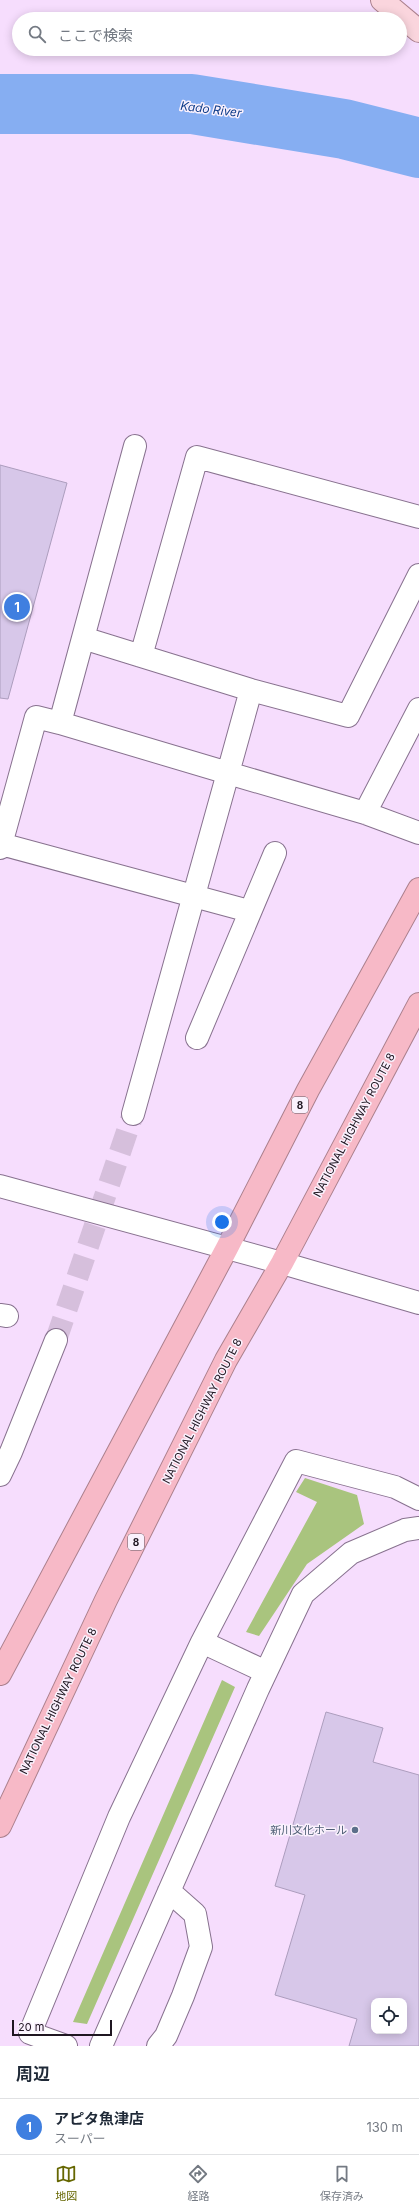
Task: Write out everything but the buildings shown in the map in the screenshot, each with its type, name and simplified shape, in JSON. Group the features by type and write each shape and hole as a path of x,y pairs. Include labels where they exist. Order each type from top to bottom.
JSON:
{"highway":[{"name":"8","path":"0,1674 227,1248 308,1090 419,889"},
{"name":"NATIONAL HIGHWAY ROUTE 8","path":"0,1826 106,1600 226,1360 282,1263 419,1004"}],"main road":[{"path":"382,0 396,12"},
{"path":"407,21 419,31"}],"street":[{"path":"60,723 135,446"},
{"path":"141,656 197,457 419,517"},
{"path":"83,638 251,690 348,716 419,575"},
{"path":"133,1114 251,690"},
{"path":"365,813 419,709"},
{"path":"249,911 1,846 36,717 365,813 419,833"},
{"path":"197,1038 249,911 275,853"},
{"path":"0,1186 282,1263 419,1303"},
{"path":"0,1475 11,1452 56,1340"},
{"path":"66,2046 28,2040 119,1817 202,1642 296,1461 395,1487 419,1499"},
{"path":"101,2046 266,1672 303,1594 351,1553 405,1530 419,1528"},
{"path":"202,1642 266,1672"},
{"path":"158,2046 166,2036 201,1947 195,1914 169,1891"}],"green space":[{"path":"305,1478 357,1495 364,1524 307,1564 259,1636 246,1632 317,1502 296,1492"},
{"path":"222,1680 235,1687 87,2024 73,2022"}],"waterway":[{"name":"Kado River","path":"0,104 192,104 344,129 419,148"},
{"name":"Kado River","path":"416,147 419,154"}],"tunnel":[{"path":"56,1340 133,1114"}],"place":[{"name":"アピタ魚津店","path":"17,607"},
{"name":"新川文化ホール","path":"355,1830"}]}
